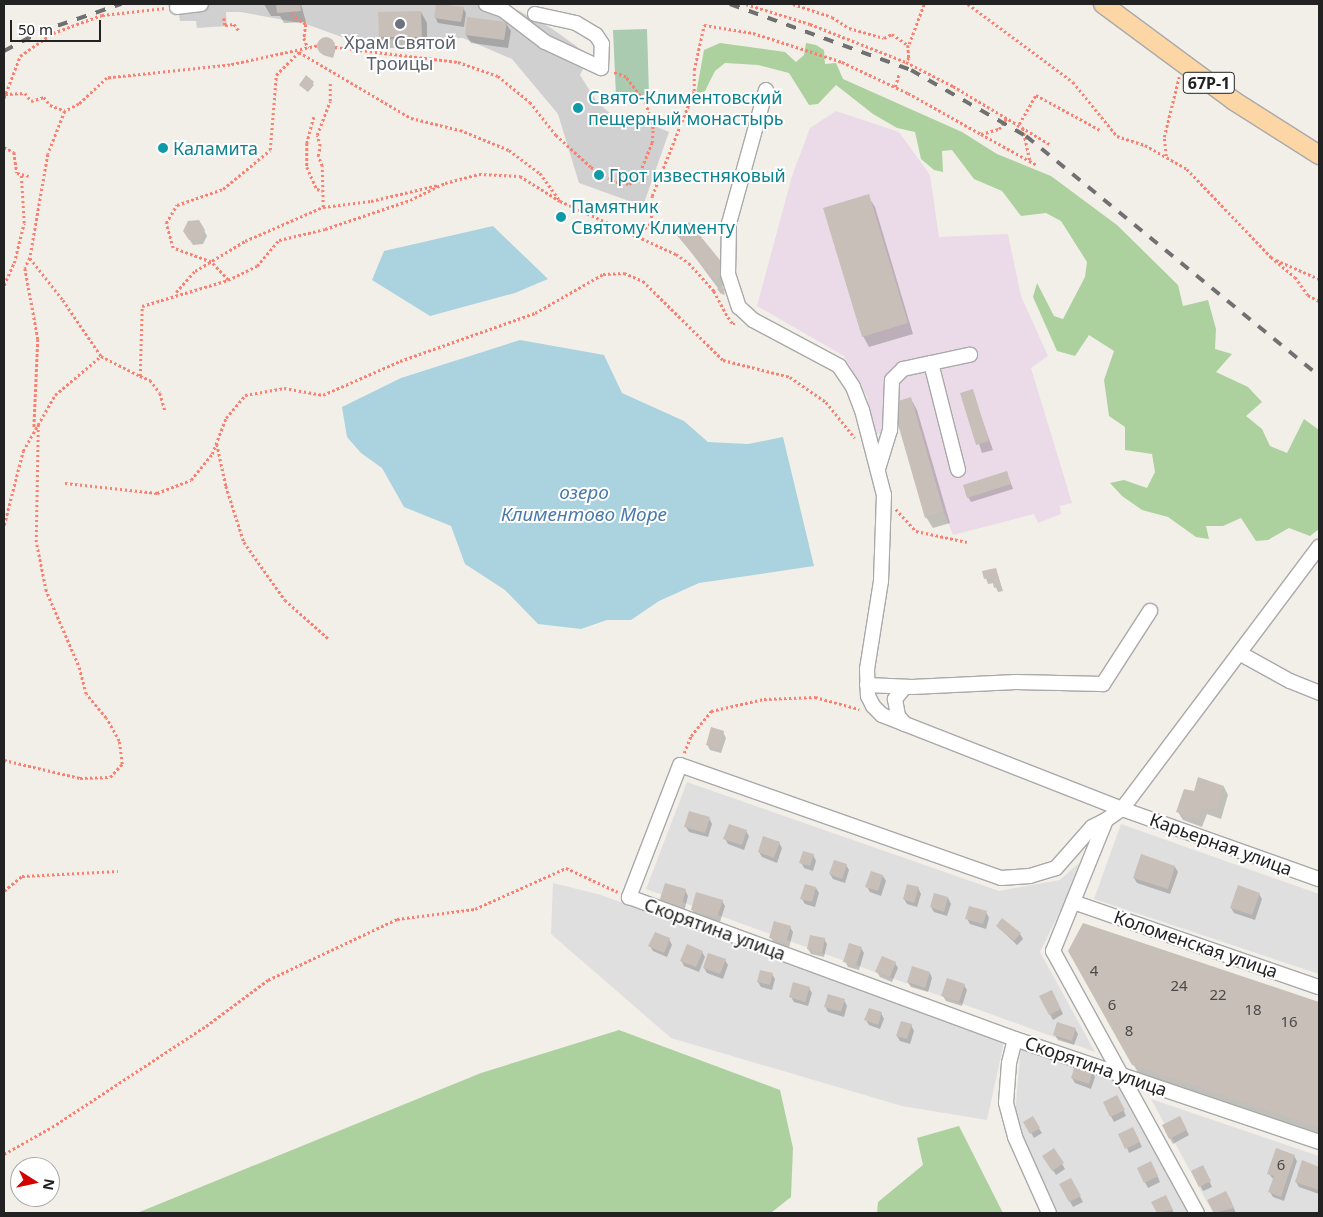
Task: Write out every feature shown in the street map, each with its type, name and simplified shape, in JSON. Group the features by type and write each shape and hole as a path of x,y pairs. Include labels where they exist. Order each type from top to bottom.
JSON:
{"main road":[{"name":"67Р-1","path":"1103,4 1234,101 1319,155"}],"street":[{"path":"177,7 201,4"},
{"path":"486,4 503,10 545,42 601,68 602,44 596,34 576,23 535,14"},
{"path":"766,90 729,223 728,274 739,307 753,320 824,355 847,375 862,410 884,495 881,582 867,685 873,706 882,715"},
{"path":"878,470 890,430 892,380 902,369 970,355"},
{"path":"931,363 958,470"},
{"path":"680,765 1001,878 1030,876 1056,868 1092,827 1122,809 1241,654 1319,548"},
{"path":"867,685 905,687 1016,682 1103,684 1150,611"},
{"path":"1241,654 1290,681 1319,692"},
{"path":"905,687 895,699 898,716 905,724"},
{"name":"Карьерная улица","path":"882,715 1122,809 1319,879"},
{"name":"Скорятина улица","path":"680,765 629,897 1016,1039 1319,1142"},
{"path":"1106,820 1053,951 1197,1213"},
{"name":"Коломенская улица","path":"1073,902 1319,987"},
{"path":"1016,1039 1009,1063 1006,1103 1015,1137 1049,1213"}],"path":[{"path":"746,4 810,24 906,62 1007,117 1051,145"},
{"path":"793,4 832,17 849,28 884,38 892,34 908,45"},
{"path":"906,62 909,58 908,45 924,4"},
{"path":"968,4 1073,82 1117,136 1166,156 1205,185 1271,257 1295,277 1308,295 1319,301"},
{"path":"65,111 50,105 44,98 30,101 25,93 4,96 20,56 53,33 102,15 177,7"},
{"path":"291,14 306,24 304,38 308,48"},
{"path":"224,18 225,25 234,24 239,31"},
{"path":"637,236 651,222 652,196 694,91 696,54 702,43 704,25 753,33 802,47 894,87 1037,165"},
{"path":"34,432 38,339 25,268 30,258 48,154 65,111 80,104 107,78 230,65 300,52 317,46"},
{"path":"335,47 458,62 498,76 530,102 556,135 591,167 616,182 629,184 638,177 652,143 654,129 646,104 626,78 601,68"},
{"path":"300,52 411,118 460,130 509,150 540,173 560,201"},
{"path":"228,280 211,262 173,248 166,223 177,205 223,189 270,150 276,75 300,52"},
{"path":"1166,156 1164,137 1183,63"},
{"path":"894,87 899,74"},
{"path":"322,208 323,191 317,135 330,101 330,82"},
{"path":"1019,124 1036,94 1102,131"},
{"path":"314,117 307,143 307,167 317,189 323,191"},
{"path":"981,134 999,129 1007,117"},
{"path":"1023,127 1030,161"},
{"path":"4,147 14,152 17,172 29,176"},
{"path":"4,285 14,263 24,223 21,174"},
{"path":"175,294 196,271 245,241 322,208 371,201 479,174 520,176 560,201 637,236 689,263 714,291 733,324 753,320"},
{"path":"140,376 142,306 175,294 228,280 257,266 279,240 325,229 410,200 445,183"},
{"path":"1271,257 1319,279"},
{"path":"30,258 63,300 101,356 150,380 160,393 165,410"},
{"path":"65,483 157,493 191,480 212,454 226,418 245,395 284,388 323,395 400,361 535,313 603,274 624,273 643,281 723,360 790,377 826,402 856,439"},
{"path":"4,525 23,450 55,395 101,356"},
{"path":"4,760 80,778 110,777 122,764 119,741 106,718 86,694 78,665 46,591 36,542 38,424"},
{"path":"217,442 226,486 244,542 284,600 329,640"},
{"path":"884,495 916,531 967,542"},
{"path":"680,765 691,736 711,711 764,699 815,697 882,715"},
{"path":"4,1154 52,1127 206,1026 268,980 397,919 475,909 566,868 629,897"},
{"path":"4,891 22,876 118,871"}],"shaded area":[{"name":"Свято-Климентовский пещерный монастырь","path":"177,4 506,4 551,28 590,56 580,75 597,102 611,114 658,119 657,127 669,132 643,206 579,183 558,114 512,59 463,38 350,40 306,24 241,12 226,12 227,26 197,28 196,21 180,21"},
{"path":"836,111 899,132 930,175 939,237 1008,234 1021,296 1048,356 1031,368 1072,503 1060,506 1061,514 1038,523 1034,514 953,535 944,512 925,518 899,428 874,435 867,397 844,356 757,306 792,176 810,128"},
{"path":"687,782 999,891 1060,880 1079,863 1065,901 1040,952 1095,1052 646,889"},
{"path":"1121,824 1319,894 1319,974 1094,899"},
{"path":"553,883 601,895 1004,1042 987,1120 902,1106 671,1038 551,934"},
{"path":"1021,1044 1119,1079 1191,1213 1054,1213 1014,1127"},
{"path":"1151,1099 1319,1156 1319,1213 1213,1213"}],"green space":[{"path":"647,29 649,95 616,96 613,30"},
{"path":"720,43 785,52 796,62 804,55 806,43 816,45 824,50 825,64 836,63 843,79 962,132 997,154 1051,176 1117,225 1178,285 1183,306 1208,300 1216,329 1215,349 1232,354 1216,372 1248,387 1262,402 1246,416 1262,429 1270,446 1287,453 1304,419 1319,430 1319,529 1310,536 1289,528 1268,540 1256,541 1241,518 1223,526 1206,526 1209,539 1196,537 1168,517 1142,510 1122,496 1110,483 1124,480 1147,488 1155,472 1152,454 1125,450 1125,427 1109,416 1104,380 1114,351 1089,335 1075,356 1057,351 1033,297 1037,283 1054,316 1063,319 1085,277 1087,262 1061,221 1046,213 1021,216 1002,191 974,179 952,150 942,151 943,172 934,170 921,159 915,132 897,128 873,114 836,85 818,104 809,105 789,73 758,65 725,63 715,71 705,91 696,94 704,50"},
{"path":"619,1030 780,1090 793,1148 791,1197 772,1212 758,1213 137,1213 481,1073"},
{"path":"959,1126 1003,1213 877,1213 878,1202 923,1165 917,1138"}],"water":[{"path":"493,226 548,279 515,293 430,316 372,280 384,251"},
{"name":"озеро Климентово Море","path":"520,340 604,355 622,393 684,421 708,442 748,444 783,437 814,566 699,583 659,601 631,620 607,620 581,629 538,624 505,590 465,564 451,526 404,507 382,468 361,453 347,437 342,407 401,378"}],"building":[{"path":"276,4 300,4 301,11 277,13"},
{"path":"436,4 464,7 461,22 434,18"},
{"name":"Храм Святой Троицы","path":"421,11 422,37 379,37 378,12"},
{"path":"467,17 507,22 504,40 465,35"},
{"path":"326,37 332,40 335,46 332,52 326,55 320,52 317,46 320,40"},
{"path":"306,75 314,82 307,91 299,85"},
{"path":"869,194 908,323 862,337 823,208"},
{"path":"199,220 205,230 200,240 189,240 183,231 188,221"},
{"path":"689,222 728,270 715,281 675,233"},
{"path":"722,286 725,291 721,294 717,289"},
{"path":"973,389 989,441 976,445 960,393"},
{"path":"911,397 944,512 925,518 892,403"},
{"path":"1007,471 1011,484 967,498 963,485"},
{"path":"996,568 1001,586 994,588 992,578 984,579 982,571"},
{"path":"711,727 724,731 719,749 706,745"},
{"path":"1198,777 1224,786 1216,811 1202,807 1198,819 1176,812 1184,789 1194,791"},
{"path":"689,811 710,817 705,833 684,827"},
{"path":"729,824 747,830 742,845 723,839"},
{"path":"763,836 780,842 774,858 758,852"},
{"path":"803,851 814,854 810,866 799,863"},
{"path":"1141,854 1175,866 1168,889 1133,878"},
{"path":"834,860 847,864 842,879 829,874"},
{"path":"871,871 883,875 878,891 865,887"},
{"path":"665,883 686,889 681,908 659,902"},
{"path":"805,884 816,887 812,902 800,899"},
{"path":"907,884 919,887 914,903 903,899"},
{"path":"1238,885 1260,893 1252,915 1230,908"},
{"path":"696,892 723,900 717,918 691,910"},
{"path":"934,893 948,897 944,912 930,907"},
{"path":"969,906 987,911 983,924 965,919"},
{"path":"1002,918 1021,933 1014,941 996,926"},
{"path":"774,921 791,926 786,943 769,938"},
{"path":"1083,923 1319,1002 1319,1128 1132,1065 1068,951"},
{"path":"655,932 670,938 664,953 648,946"},
{"path":"810,935 825,938 822,953 807,949"},
{"path":"849,943 862,947 856,965 843,962"},
{"path":"687,944 703,951 696,967 680,961"},
{"path":"708,953 726,959 720,974 703,968"},
{"path":"882,956 896,962 890,977 875,972"},
{"path":"912,966 930,972 925,988 907,982"},
{"path":"760,970 773,973 770,985 757,982"},
{"path":"947,978 965,984 959,1002 941,996"},
{"path":"793,982 810,987 805,1002 789,997"},
{"path":"1052,990 1061,1009 1049,1015 1039,996"},
{"path":"828,994 845,999 841,1012 824,1007"},
{"path":"869,1008 882,1012 878,1025 864,1020"},
{"path":"901,1021 912,1024 907,1039 896,1036"},
{"path":"1057,1022 1076,1028 1072,1041 1053,1035"},
{"path":"1075,1065 1093,1071 1089,1084 1071,1078"},
{"path":"1117,1095 1125,1110 1110,1117 1103,1102"},
{"path":"1033,1116 1040,1128 1030,1134 1023,1122"},
{"path":"1180,1116 1187,1130 1169,1139 1162,1125"},
{"path":"1133,1127 1140,1142 1125,1149 1118,1134"},
{"path":"1054,1148 1064,1163 1052,1171 1042,1156"},
{"path":"1276,1148 1295,1155 1281,1197 1268,1192 1274,1176 1267,1174"},
{"path":"1302,1160 1319,1167 1319,1190 1295,1182"},
{"path":"1151,1161 1158,1176 1144,1183 1137,1168"},
{"path":"1203,1165 1211,1181 1199,1187 1191,1171"},
{"path":"1071,1178 1081,1196 1069,1202 1059,1184"},
{"path":"1226,1191 1234,1208 1214,1213 1207,1200"},
{"path":"1166,1195 1173,1210 1157,1213 1151,1202"}],"railway":[{"path":"4,51 39,32 121,4"},
{"path":"730,4 911,70 1026,136 1319,376"}],"place":[{"name":"Храм Святой Троицы","path":"400,24"},
{"name":"Свято-Климентовский пещерный монастырь","path":"578,108"},
{"name":"Каламита","path":"163,148"},
{"name":"Грот известняковый","path":"599,175"},
{"name":"Памятник Святому Клименту","path":"561,217"}]}
